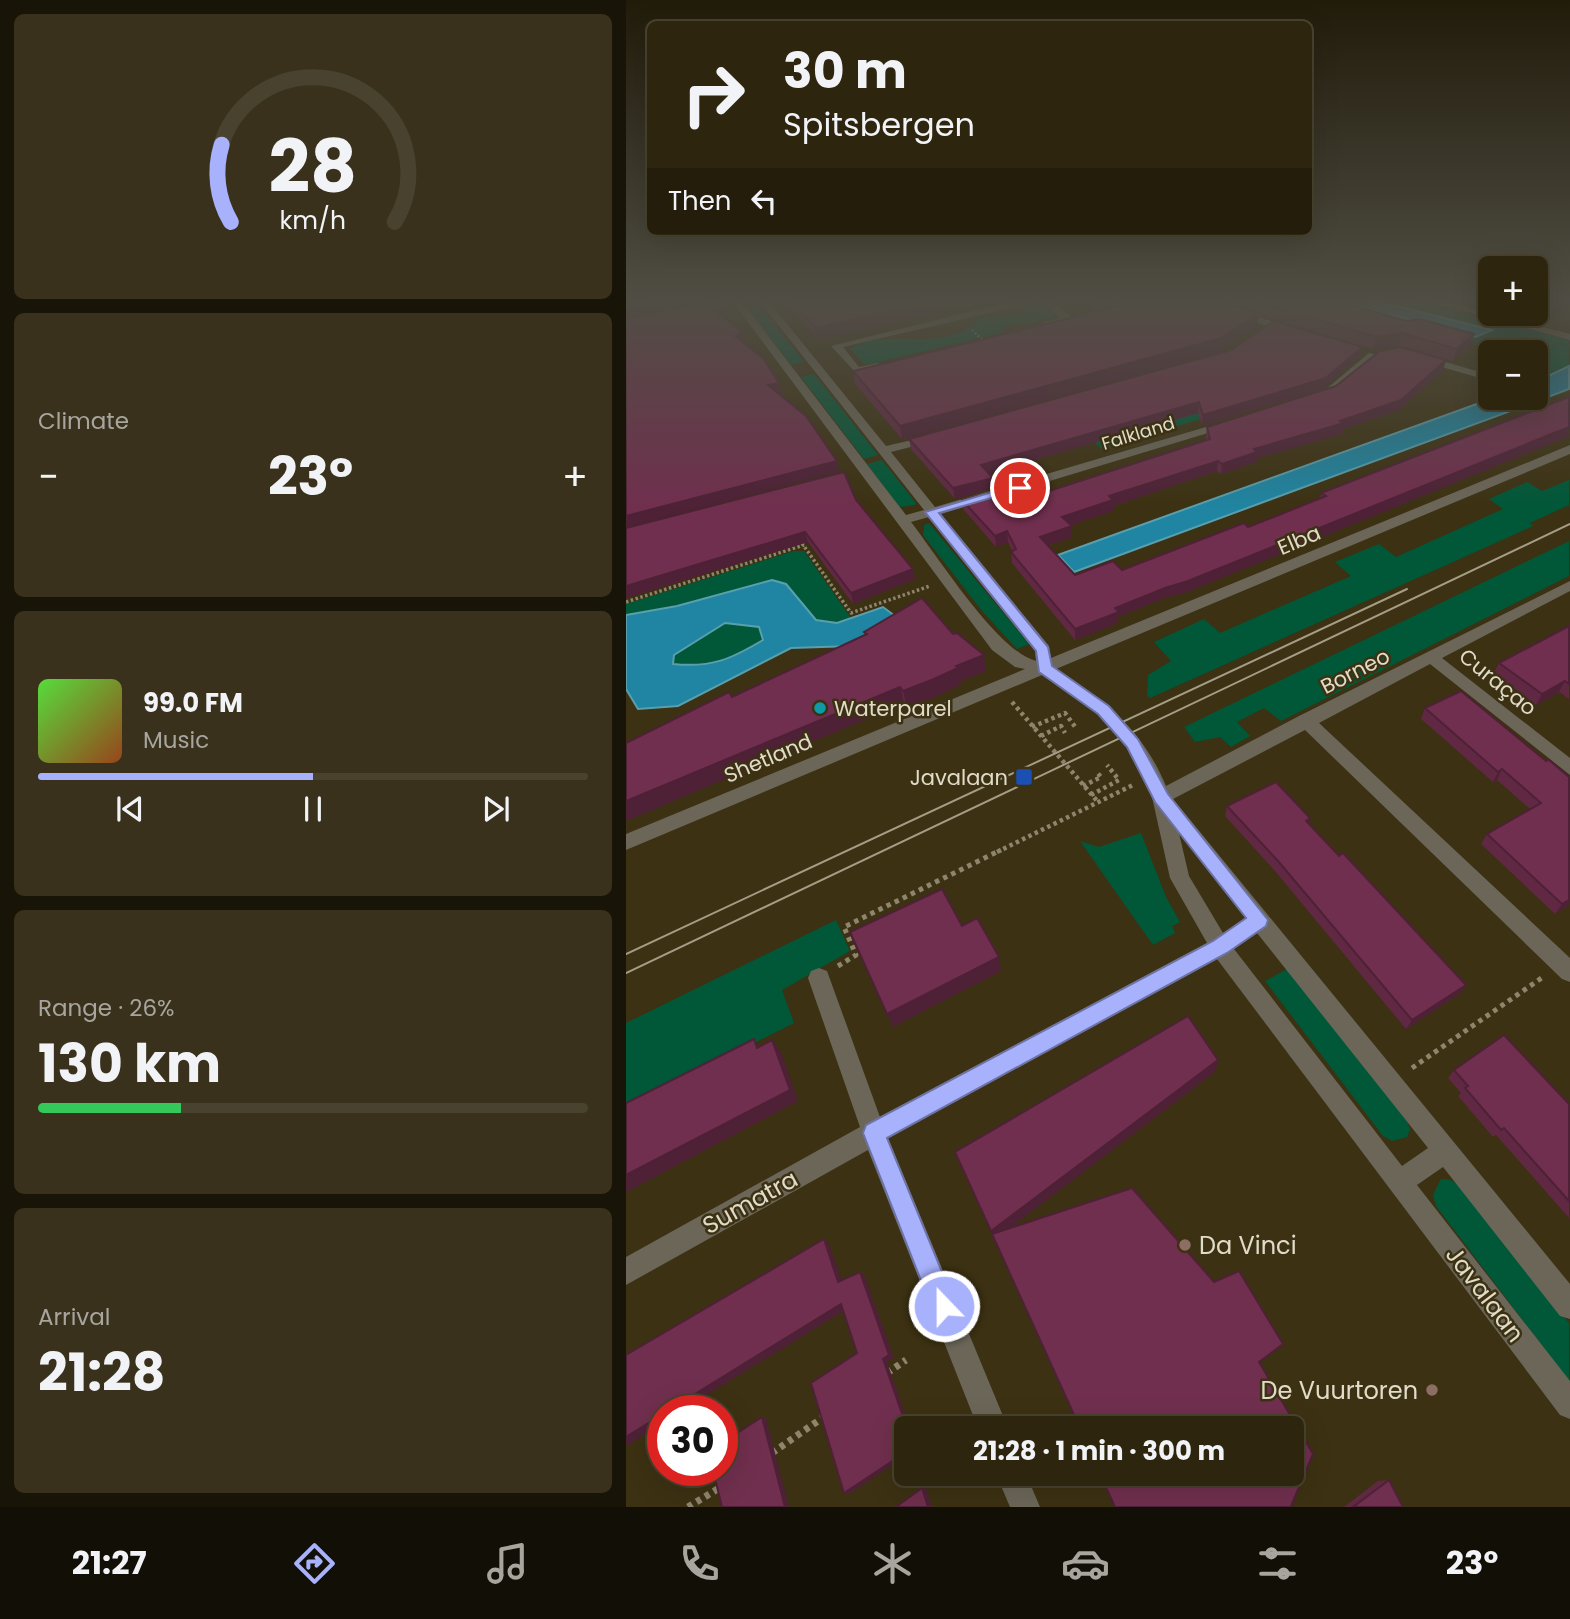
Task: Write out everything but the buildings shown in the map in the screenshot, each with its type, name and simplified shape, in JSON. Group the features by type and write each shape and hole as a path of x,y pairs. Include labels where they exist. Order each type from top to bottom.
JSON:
{"street":[{"name":"Javalaan","path":"783,368 857,472 902,520 998,646 1021,663 1044,668 1104,710 1133,743 1157,786 1259,920 1569,1306"},
{"path":"834,368 883,452 1043,650 1044,668"},
{"path":"847,368 857,371 868,368"},
{"path":"1303,400 1329,392 1356,368"},
{"path":"1457,368 1478,375"},
{"name":"Falkland","path":"902,520 1239,420"},
{"path":"883,452 944,434"},
{"name":"Elba","path":"1044,668 1569,449"},
{"name":"Borneo","path":"1157,786 1304,720 1569,585"},
{"name":"Curaçao","path":"1431,657 1569,768"},
{"name":"Shetland","path":"626,842 1044,668"},
{"path":"1304,720 1565,968"},
{"name":"Javalaan","path":"1157,786 1180,878 1220,947 1569,1405"},
{"name":"Sumatra","path":"626,1272 874,1133 1220,947 1259,920"},
{"path":"818,978 874,1133 988,1416"},
{"path":"1400,1182 1446,1151"},
{"path":"1016,1486 1024,1507"}],"path":[{"path":"1548,404 1562,411"},
{"path":"796,535 852,613 947,580"},
{"path":"626,602 803,545"},
{"path":"998,686 1098,802"},
{"path":"1032,726 1065,713 1076,728"},
{"path":"1041,736 1061,726 1065,733"},
{"path":"1091,795 1119,780 1107,765"},
{"path":"1083,786 1101,777 1096,771"},
{"path":"818,978 856,955 844,927 1098,802 1157,786"},
{"path":"1390,1083 1565,968"},
{"path":"884,1376 906,1360"},
{"path":"759,1461 838,1407"},
{"path":"688,1507 722,1486"}],"green space":[{"path":"1548,368 1564,368 1548,376"},
{"path":"814,374 878,455 864,459 801,377"},
{"path":"1304,379 1316,384 1102,449 1055,409"},
{"path":"882,460 915,505 900,507 867,464"},
{"path":"1569,480 1569,505 1530,523 1533,526 1150,698 1147,695 1148,675 1171,661 1154,642 1204,619 1220,633 1351,576 1335,562 1379,544 1396,557 1503,509 1489,499 1527,482 1542,491"},
{"path":"929,523 1029,644 1017,649 982,611 923,535 924,525"},
{"path":"1569,541 1569,576 1281,721 1264,708 1237,722 1250,736 1231,747 1220,737 1195,742 1184,727"},
{"path":"794,551 804,551 851,618 837,623 816,620 786,584 626,615 626,604"},
{"path":"725,623 759,627 764,640 721,661 673,664 674,655"},
{"path":"1141,833 1166,897 1180,922 1172,926 1175,933 1153,945 1080,841 1099,847"},
{"path":"836,920 850,951 782,990 794,1023 626,1107 626,1023"},
{"path":"1287,969 1407,1121 1410,1130 1407,1137 1392,1141 1383,1136 1265,981"},
{"path":"1441,1179 1451,1180 1461,1187 1569,1323 1569,1381 1436,1206 1433,1195"}],"water":[{"path":"1569,368 1569,389 1548,397 1548,376"},
{"path":"1478,403 1478,410 1513,410 1074,572 1058,555"},
{"path":"772,580 786,584 816,620 837,623 883,607 903,622 853,646 791,648 678,706 638,709 626,689 626,615 677,606","holes":["725,623 759,627 763,640 731,657 699,665 673,664 674,655"]}],"tram line":[{"path":"626,973 1570,524"},
{"path":"626,954 1407,589"}],"place":[{"name":"Waterparel","path":"820,708"},
{"name":"Javalaan","path":"1024,777"},
{"name":"Da Vinci","path":"1185,1245"},
{"name":"De Vuurtoren","path":"1432,1390"}],"route":[{"path":"944,1306 874,1133 1220,947 1259,920 1161,797 1152,775 1133,743 1104,710 1044,668 1043,650 931,512 1020,488"}]}
